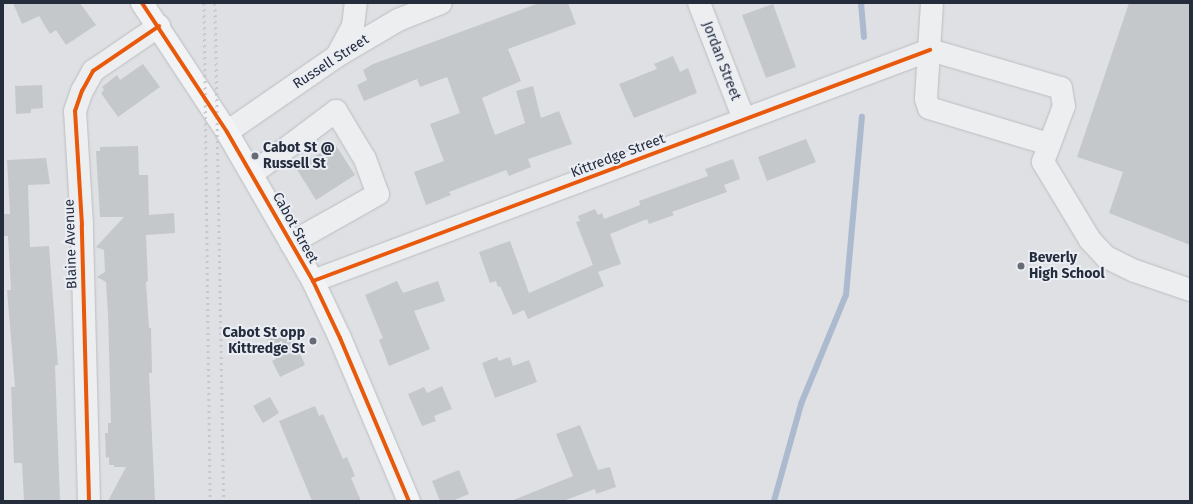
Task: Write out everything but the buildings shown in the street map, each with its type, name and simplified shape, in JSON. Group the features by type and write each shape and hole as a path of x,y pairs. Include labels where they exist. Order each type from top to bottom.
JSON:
{"highway":[{"name":"Cabot Street","path":"142,3 159,26 227,132 313,282 340,338 409,501"}],"street":[{"path":"337,56 353,26 356,3"},
{"name":"Russell Street","path":"227,132 337,56 398,20 441,3"},
{"name":"Jordan Street","path":"699,3 744,119"},
{"path":"932,3 926,99 929,108 1048,144"},
{"name":"Blaine Avenue","path":"89,501 82,225 75,111 82,91 93,71 159,26"},
{"path":"930,50 1061,88 1064,106 1048,144 1043,162 1090,240 1106,257 1135,271 1190,290"},
{"name":"Kittredge Street","path":"313,282 437,237 744,119 930,50"},
{"path":"252,174 336,111 366,159 378,194 291,243"}],"waterway":[{"path":"861,3 864,37"},
{"path":"774,501 801,404 846,295 862,117"}],"railway":[{"path":"204,3 210,501"},
{"path":"215,3 224,501"}],"cycle path":[{"path":"142,3 227,132 313,281 340,338 409,501"},
{"path":"89,501 82,225 75,111 82,91 93,71 159,26"},
{"path":"313,281 930,50"}],"place":[{"name":"Cabot St @ Russell St","path":"255,156"},
{"name":"Beverly High School","path":"1021,266"},
{"name":"Cabot St opp Kittredge St","path":"313,341"}]}
